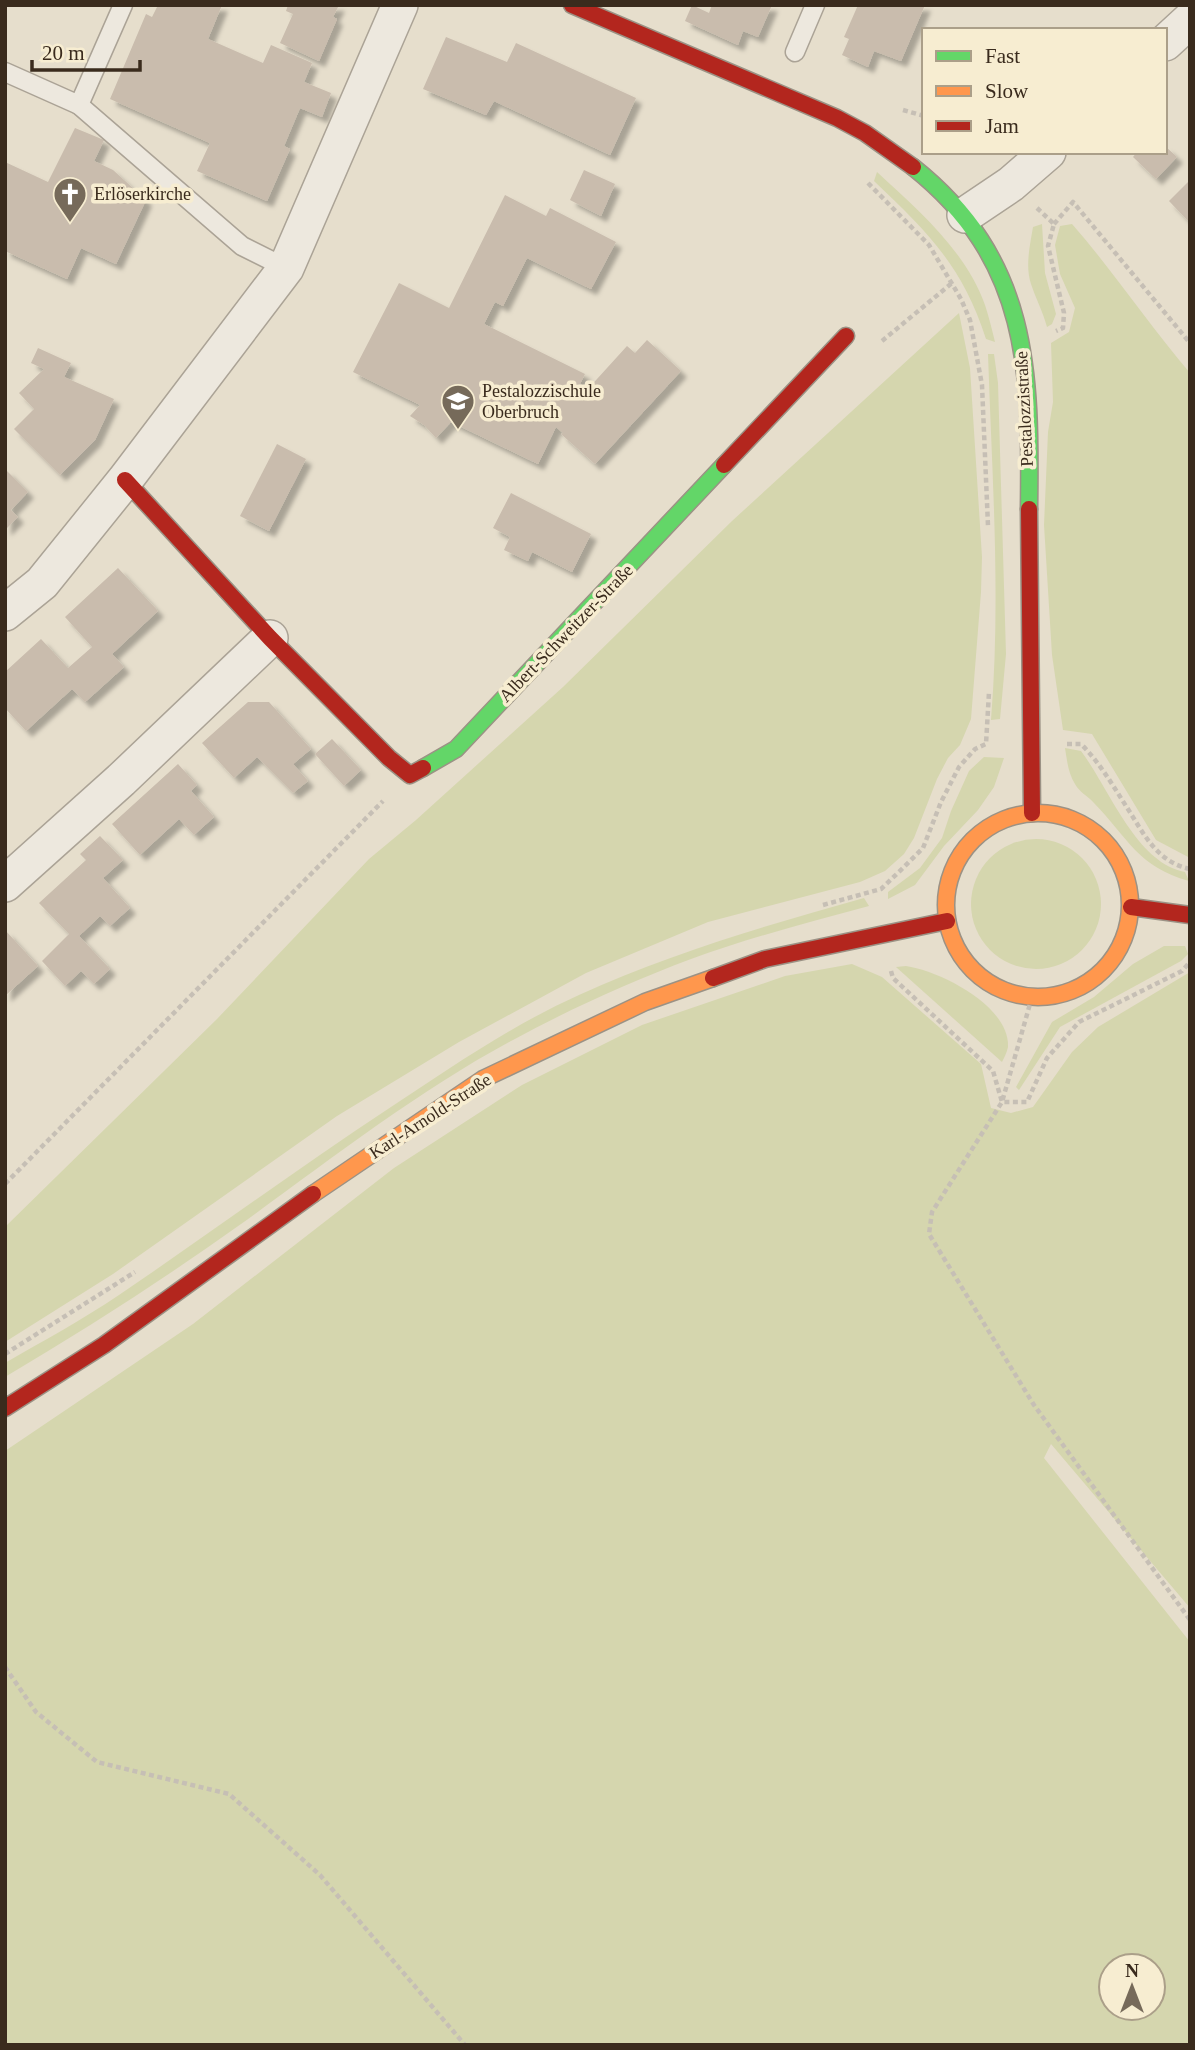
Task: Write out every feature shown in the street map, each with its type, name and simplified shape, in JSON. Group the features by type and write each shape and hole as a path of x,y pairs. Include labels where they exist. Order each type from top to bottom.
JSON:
{"street":[{"path":"5,613 43,583 286,268 400,5"},
{"name":"Pestalozzistraße","path":"572,5 864,132 924,174 965,215 984,243 1005,287 1024,355 1028,423 1028,666 1032,813"},
{"path":"1167,41 1190,20"},
{"path":"965,215 1011,184 1046,154"},
{"name":"Albert-Schweitzer-Straße","path":"410,775 456,749 846,336"},
{"path":"125,480 270,638 389,758 410,775"},
{"path":"5,884 121,780 270,638"},
{"path":"1032,813 1057,814 1080,822 1098,834 1112,848 1124,869 1131,907 1126,934 1113,959 1099,974 1082,986 1058,995 1032,997 1005,991 979,976 964,960 953,942 947,920 946,902 950,878 959,857 973,839 990,825 1011,816 1032,813"},
{"path":"1131,907 1190,915"},
{"name":"Karl-Arnold-Straße","path":"5,1408 104,1345 335,1178 483,1079 657,998 765,959 947,920"}],"lane":[{"path":"79,106 122,5"},
{"path":"795,52 815,5"},
{"path":"5,72 79,106 242,246 286,268"}],"path":[{"path":"1054,223 1073,202 1190,343"},
{"path":"835,349 865,355 952,283"},
{"path":"977,352 982,385 988,534"},
{"path":"986,744 990,681"},
{"path":"810,909 881,889 923,848 941,802 959,768 975,749 986,744 1080,744 1095,759 1145,838 1170,861 1190,869"},
{"path":"5,1184 410,775"},
{"path":"876,891 892,978 993,1070 1002,1102"},
{"path":"1002,1102 1027,1102 1047,1058 1079,1022 1182,971 1190,962"},
{"path":"1032,997 1002,1102 932,1212 929,1234 1034,1405 1190,1620"},
{"path":"5,1354 101,1296 145,1265"},
{"path":"5,1667 36,1712 97,1762 229,1794 320,1875 465,2045"}],"green space":[{"path":"877,172 939,232 966,267 985,305 995,342 986,339 966,291 942,252 874,181"},
{"path":"1042,224 1045,273 1056,314 1052,324 1047,327 1028,270 1033,227"},
{"path":"1072,224 1190,373 1190,858 1156,840 1092,734 1063,730 1052,655 1044,525 1048,432 1053,402 1051,343 1069,332 1075,308 1060,274 1055,245 1060,226"},
{"path":"959,313 970,368 982,557 971,719 960,745 948,758 937,779 914,838 904,854 885,871 860,882 708,922 586,973 459,1042 337,1116 113,1274 5,1342 5,1227 217,1019 369,859 563,687 732,521"},
{"path":"988,354 994,354 998,383 1006,654 1000,719 991,720 996,583"},
{"path":"1065,748 1081,751 1138,840 1168,866 1185,872 1189,881 1157,868 1135,850 1077,787 1069,771"},
{"path":"984,757 1004,758 994,787 915,885 888,899 888,892 920,868 942,838 969,771"},
{"path":"1036,839 1061,844 1082,858 1096,879 1101,904 1096,929 1082,950 1061,964 1036,969 1011,964 990,950 976,929 971,904 976,879 990,858 1011,844"},
{"path":"864,898 869,906 757,937 645,977 556,1017 477,1060 408,1104 154,1284 5,1377 5,1363 105,1304 354,1132 505,1033 579,995 649,966 756,929"},
{"path":"1164,946 1185,946 1188,954 1181,961 1060,1027 1019,1090 1016,1087 1052,1022 1094,997 1133,964"},
{"path":"852,964 882,977 981,1064 991,1108 1011,1113 1033,1107 1072,1052 1098,1027 1190,972 1190,1608 1051,1444 1044,1458 1190,1642 1190,2045 5,2045 5,1451 193,1324 394,1168 522,1085 642,1025 785,976"},
{"path":"906,966 954,983 986,1005 1006,1032 1008,1047 1002,1062 896,967"}],"building":[{"path":"158,5 222,5 208,39 263,63 271,45 312,63 304,82 331,93 322,117 300,108 284,146 290,149 267,201 197,171 210,143 110,99 146,14 152,17"},
{"path":"288,5 339,5 333,17 337,19 319,61 280,43 293,14 286,11"},
{"path":"692,5 709,13 712,5 772,5 758,37 743,31 738,45 685,21"},
{"path":"858,5 925,5 901,61 874,51 868,67 842,55 849,39 844,37"},
{"path":"446,37 507,62 516,43 636,98 610,155 494,101 486,115 423,89"},
{"name":"Erlöserkirche","path":"75,128 104,140 94,161 113,170 146,200 116,264 81,248 67,279 5,251 5,162 48,182"},
{"path":"1167,148 1177,157 1156,179 1133,157 1135,154 1167,154"},
{"path":"584,170 615,184 601,216 570,200"},
{"path":"1190,180 1190,223 1169,201"},
{"path":"505,195 546,216 550,208 616,242 591,289 527,258 503,306 495,302 484,324 585,374 580,384 587,390 627,346 635,353 647,340 681,371 595,464 556,427 538,464 451,422 436,438 424,425 410,416 420,405 353,372 399,283 449,308"},
{"path":"38,348 71,363 64,377 114,399 95,440 60,475 14,429 34,409 19,393 44,369 31,363"},
{"path":"277,444 306,459 269,531 240,516"},
{"path":"5,469 28,492 11,510 18,517 5,530"},
{"path":"511,493 591,534 572,572 532,552 528,561 504,550 510,537 493,528"},
{"path":"118,568 158,611 112,654 124,667 85,702 72,689 26,731 5,708 5,672 41,639 68,668 92,647 65,617"},
{"path":"248,702 269,702 311,749 293,764 308,781 293,793 257,757 234,778 202,743"},
{"path":"332,739 361,770 344,786 315,754"},
{"path":"178,764 197,785 191,791 214,817 194,835 179,819 140,855 112,824"},
{"path":"100,836 123,860 103,878 130,908 110,926 100,916 79,936 110,969 94,984 81,971 65,986 42,961 69,934 39,903 86,860 80,854"},
{"path":"5,930 38,966 5,996"}],"traffic: fast":[{"path":"913,167 952,203 981,240 1002,280 1016,321 1028,410 1029,509"},
{"path":"423,768 456,749 724,465"}],"traffic: slow":[{"path":"1038,813 1073,820 1089,828 1103,840 1115,854 1123,870 1130,905 1123,940 1115,956 1103,970 1089,982 1073,990 1038,997 1003,990 987,982 973,970 961,956 953,940 946,905 953,870 961,854 973,840 987,828 1003,820 1038,813"},
{"path":"313,1194 483,1079 645,1002 713,978"}],"traffic: jam":[{"path":"572,5 837,118 865,133 913,167"},
{"path":"724,465 846,336"},
{"path":"125,480 270,638 389,758 410,775 423,768"},
{"path":"1029,509 1032,813"},
{"path":"1131,907 1190,915"},
{"path":"713,978 765,959 947,921"},
{"path":"5,1408 104,1345 313,1194"}],"place":[{"name":"Erlöserkirche","path":"70,224"},
{"name":"Pestalozzischule Oberbruch","path":"458,431"}]}
